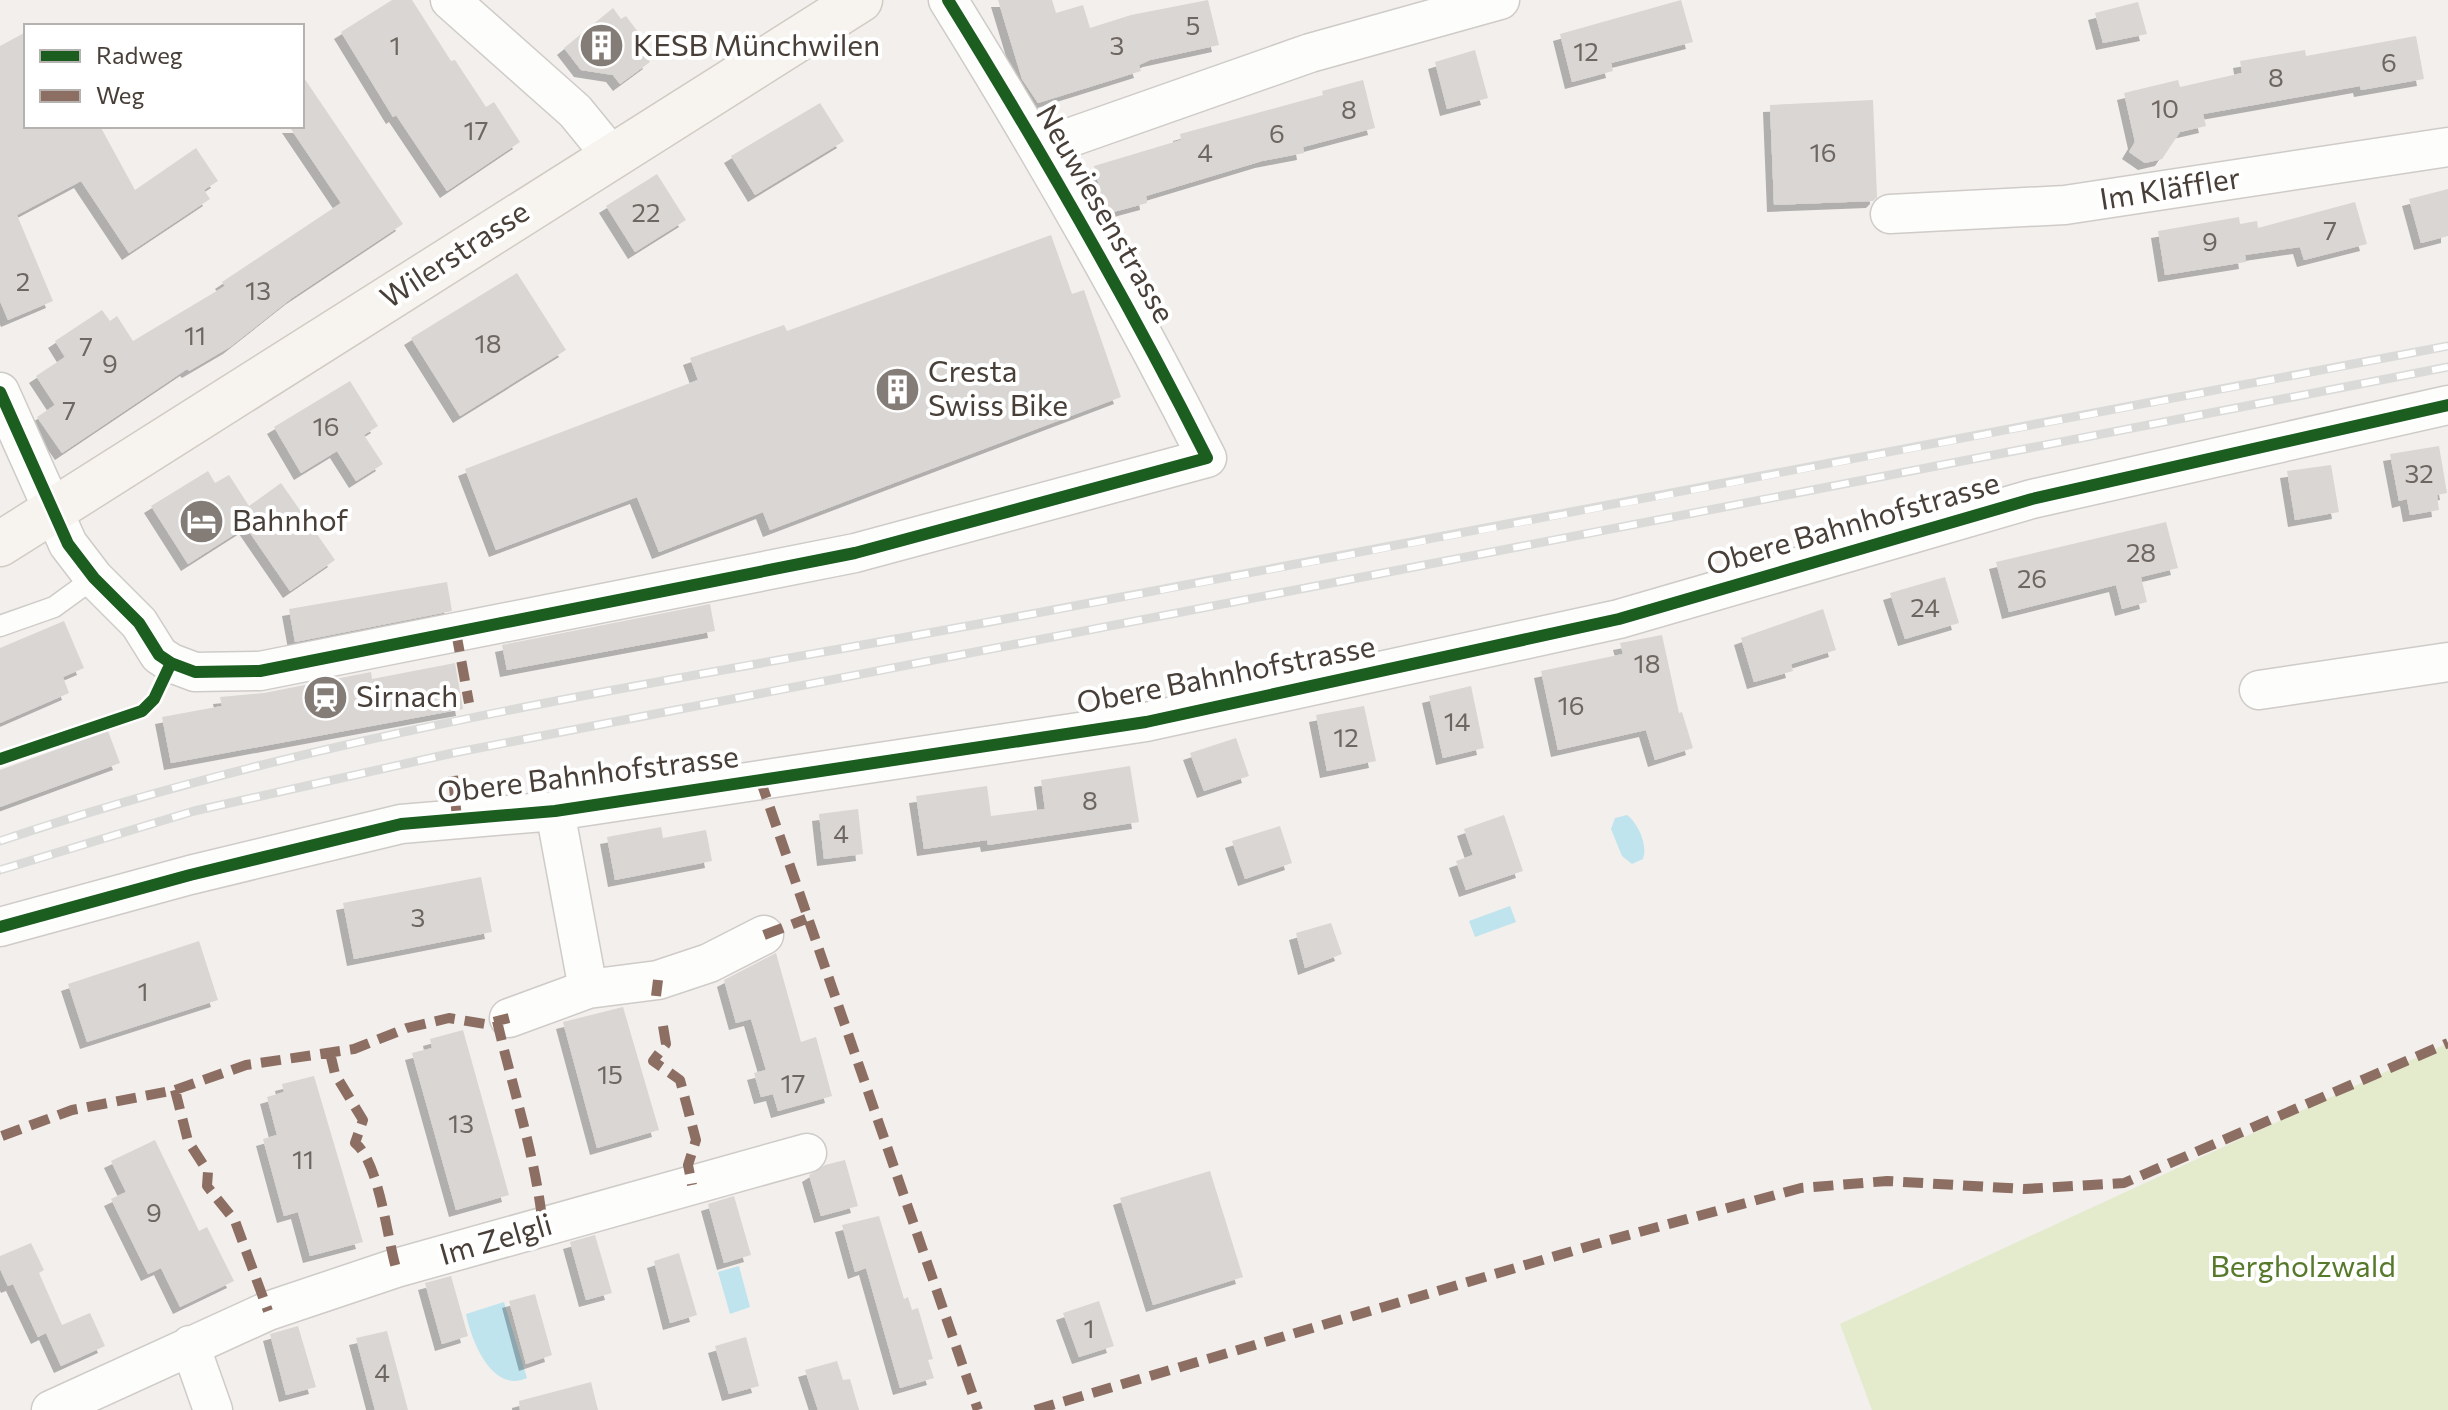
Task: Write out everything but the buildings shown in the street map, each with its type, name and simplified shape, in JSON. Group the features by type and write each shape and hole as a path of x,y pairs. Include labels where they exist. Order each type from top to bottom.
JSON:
{"main road":[{"name":"Wilerstrasse","path":"0,544 860,0"}],"street":[{"path":"450,0 575,111 611,155"},
{"name":"Neuwiesenstrasse","path":"94,578 132,599 139,623 159,655 171,663 195,672 213,660 260,671 855,553 1207,458 1140,327 1040,148 948,0"},
{"name":"Neuwiesenstrasse","path":"1040,148 1310,53 1500,0"},
{"name":"Im Kläffler","path":"1890,214 2065,205 2448,147"},
{"path":"0,392 37,468 51,512 68,544 94,578"},
{"name":"Obere Bahnhofstrasse","path":"0,927 190,875 401,824 555,811 1161,719 1619,619 2032,499 2448,405"},
{"path":"2259,690 2448,662"},
{"path":"555,811 588,989"},
{"path":"509,1018 588,989 658,980 709,963 764,935"},
{"name":"Im Zelgli","path":"51,1410 268,1311 396,1268 807,1153"},
{"path":"190,1345 213,1410"}],"lane":[{"path":"0,626 54,607 94,578"}],"green space":[{"name":"Bergholzwald","path":"2448,1043 2448,1410 1872,1410 1840,1324"}],"water":[{"path":"1627,815 1638,829 1644,847 1643,859 1632,864 1622,856 1611,829 1615,818"},
{"path":"1510,906 1516,922 1475,937 1469,921"},
{"path":"739,1266 750,1307 730,1314 718,1272"},
{"path":"504,1302 527,1378 515,1381 503,1378 485,1362 466,1314"}],"railway":[{"path":"0,841 123,802 247,769 498,712 1366,552 2448,346"},
{"path":"0,870 194,811 453,753 2448,367"}],"marked path":[{"path":"456,632 469,703"},
{"path":"453,776 457,819"},
{"path":"760,779 978,1410"},
{"path":"764,935 806,919"},
{"path":"656,996 658,980"},
{"path":"2,1136 72,1110 175,1090 246,1065 354,1049 407,1028 449,1018 485,1024 509,1018"},
{"path":"497,1021 530,1150 543,1227"},
{"path":"663,1026 666,1044 653,1061 680,1080 696,1140 688,1165 692,1185"},
{"path":"1035,1410 1610,1240 1801,1188 1887,1181 2024,1189 2124,1183 2448,1043"},
{"path":"330,1053 335,1074 363,1120 355,1143 370,1166 376,1183 396,1268"},
{"path":"175,1090 188,1141 208,1172 207,1186 235,1221 268,1311"}],"cycle path":[{"path":"0,392 68,544 94,578 139,623 159,655 195,672 260,671 855,553 1207,458 1083,226 948,0"},
{"path":"0,927 190,875 401,824 555,811 1146,722 1619,619 2032,499 2448,405"},
{"path":"0,759 142,711 154,699 171,663"}],"place":[{"name":"KESB Münchwilen","path":"602,46"},
{"name":"Cresta Swiss Bike","path":"897,389"},
{"name":"Bahnhof","path":"201,521"},
{"name":"Sirnach","path":"325,697"}]}
